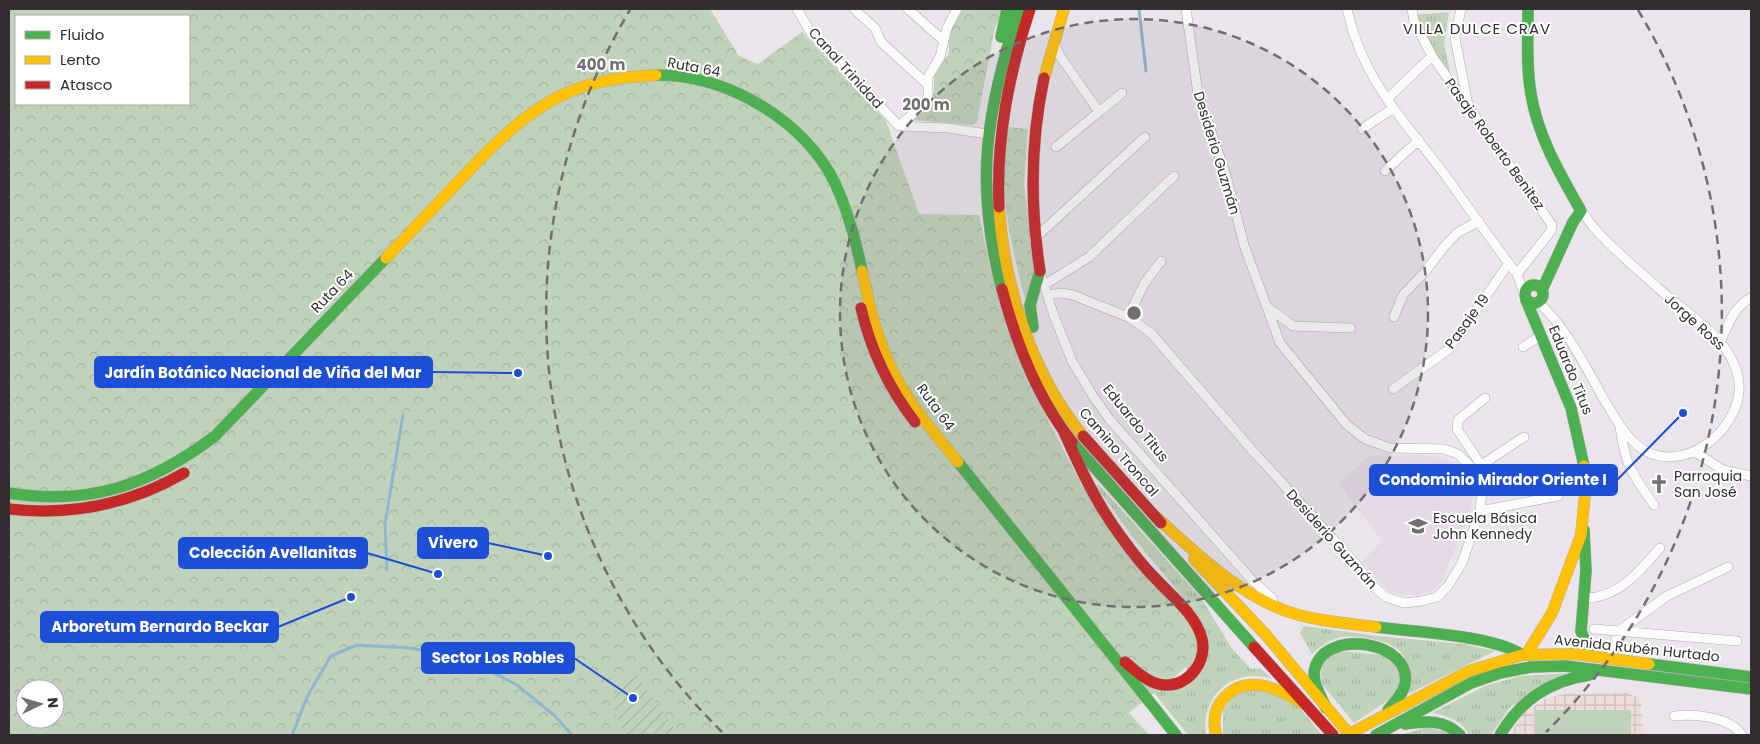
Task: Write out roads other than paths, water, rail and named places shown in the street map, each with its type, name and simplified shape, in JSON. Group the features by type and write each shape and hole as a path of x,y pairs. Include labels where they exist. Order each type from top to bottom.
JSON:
{"main road":[{"path":"992,108 1007,9"},
{"name":"Camino Troncal","path":"1019,9 1007,45 992,108 987,134 985,165 986,195 992,242 1002,287 1030,367 1064,432 1088,462 1333,734"},
{"name":"Camino Troncal","path":"1030,9 1009,77 997,161 998,198 1011,282 1025,329 1063,410 1082,434 1154,515 1266,635 1347,733"},
{"name":"Eduardo Titus","path":"1040,271 1034,239 1030,184 1033,132 1040,91 1064,9"},
{"path":"1528,9 1528,74 1533,106 1554,162 1581,211"},
{"name":"Ruta 64","path":"9,493 52,498 100,493 146,480 189,456 215,436 471,169 528,116 556,98 602,81 651,75 683,77 714,84 757,103 785,122 819,158 837,186 850,216 879,337 900,383 947,447 1176,735"},
{"name":"Ruta 64","path":"211,453 265,400 476,177 538,121 584,97 617,88 658,85 700,91 731,103 771,125 793,144 813,166 829,191 841,220 867,340 889,387 939,454 1164,735"},
{"name":"Eduardo Titus","path":"1581,211 1574,219 1568,235 1546,277 1533,294 1533,316 1576,417 1585,478 1583,526 1586,541 1586,571 1582,598 1582,632 1591,656"},
{"path":"1040,271 1030,305 1031,322 1051,372 1082,434"},
{"path":"1064,432 1092,494 1102,510 1145,568 1196,626 1202,638 1202,652 1194,671 1184,680 1171,685 1158,684 1135,670 1101,640"},
{"path":"9,509 64,511 115,502 155,488 196,465"},
{"path":"1154,515 1203,559 1248,592 1286,611 1328,621 1486,641 1512,648 1524,655"},
{"name":"Eduardo Titus","path":"1524,655 1553,613 1583,526"},
{"path":"1569,567 1586,571"},
{"path":"1326,708 1315,679 1318,659 1332,648 1362,646 1394,654 1405,669 1406,679 1403,689 1383,715 1347,733"},
{"name":"Avenida Rubén Hurtado","path":"1383,715 1469,671 1524,655 1559,653 1751,676"},
{"name":"Avenida Rubén Hurtado","path":"1396,725 1471,684 1500,673 1549,666 1751,689"},
{"path":"1500,735 1518,708 1548,686 1572,677 1620,673"},
{"path":"1216,735 1214,720 1218,706 1226,695 1239,687 1252,684 1267,686 1287,692 1306,705"},
{"path":"1376,735 1396,725 1426,721 1440,722 1452,728 1460,735"}],"street":[{"name":"Canal Trinidad","path":"798,9 811,33 899,126"},
{"path":"854,9 875,28 881,42 926,83"},
{"path":"908,9 944,41"},
{"path":"899,126 925,104 928,96 926,83 940,57 944,41 957,9"},
{"name":"Desiderio Guzmán","path":"1047,295 1061,293 1074,295 1128,317 1151,333 1371,584 1386,597 1404,603 1437,596 1448,586 1462,563 1480,512 1482,491 1478,468 1458,454 1444,449 1390,448 1365,440 1346,425 1280,343 1244,245 1226,175 1198,94 1186,9"},
{"path":"1347,9 1358,46 1370,74 1392,109 1418,140 1509,263 1560,327 1620,426 1637,445 1657,455 1675,456 1695,452 1723,470 1751,476"},
{"name":"Pasaje Roberto Benitez","path":"1412,9 1414,21 1432,56 1552,225 1551,231 1519,276"},
{"path":"1461,9 1454,38 1470,110"},
{"path":"1054,42 1060,56 1100,112"},
{"path":"1387,99 1432,56"},
{"path":"1056,147 1122,93"},
{"path":"1362,129 1392,109"},
{"path":"899,126 948,128 987,134"},
{"path":"1034,239 1145,137"},
{"path":"1385,171 1418,140"},
{"path":"1044,285 1089,257 1174,176"},
{"name":"Jorge Ross","path":"1581,211 1610,243 1720,342 1728,352 1738,376 1738,401 1727,425 1695,452"},
{"path":"1394,317 1403,295 1424,273 1444,247 1457,233 1479,221"},
{"path":"1128,317 1144,284 1161,261"},
{"name":"Pasaje 19","path":"1393,389 1449,349 1509,263"},
{"name":"Eduardo Titus","path":"1040,271 1072,361 1110,420 1252,580 1286,611"},
{"path":"1720,342 1738,307 1742,302 1751,298"},
{"path":"1265,305 1293,326 1351,328"},
{"path":"1523,346 1541,336"},
{"path":"1485,398 1458,420 1456,424 1478,468 1524,438"},
{"path":"1620,426 1624,456 1634,476 1654,505"},
{"path":"1480,512 1558,496"},
{"path":"1582,598 1596,599 1610,594 1635,577 1660,548"},
{"path":"1610,659 1619,632 1667,596 1728,567"},
{"path":"1594,629 1737,641"},
{"path":"1674,716 1698,715 1732,725 1742,735"}],"waterway":[{"path":"1139,9 1146,71"},
{"path":"387,569 385,524 403,415"},
{"path":"292,735 308,695 331,656 357,645 410,648 464,658 517,685 555,716 572,735"}],"place":[{"name":"Jardín Botánico Nacional de Viña del Mar","path":"518,373"},
{"name":"Condominio Mirador Oriente I","path":"1683,413"},
{"name":"Parroquia San José","path":"1659,484"},
{"name":"Escuela Básica John Kennedy","path":"1418,526"},
{"name":"Vivero","path":"548,556"},
{"name":"Colección Avellanitas","path":"438,574"},
{"name":"Arboretum Bernardo Beckar","path":"351,597"},
{"name":"Sector Los Robles","path":"633,698"}],"district":[{"name":"VILLA DULCE CRAV","path":"1477,29"}]}
